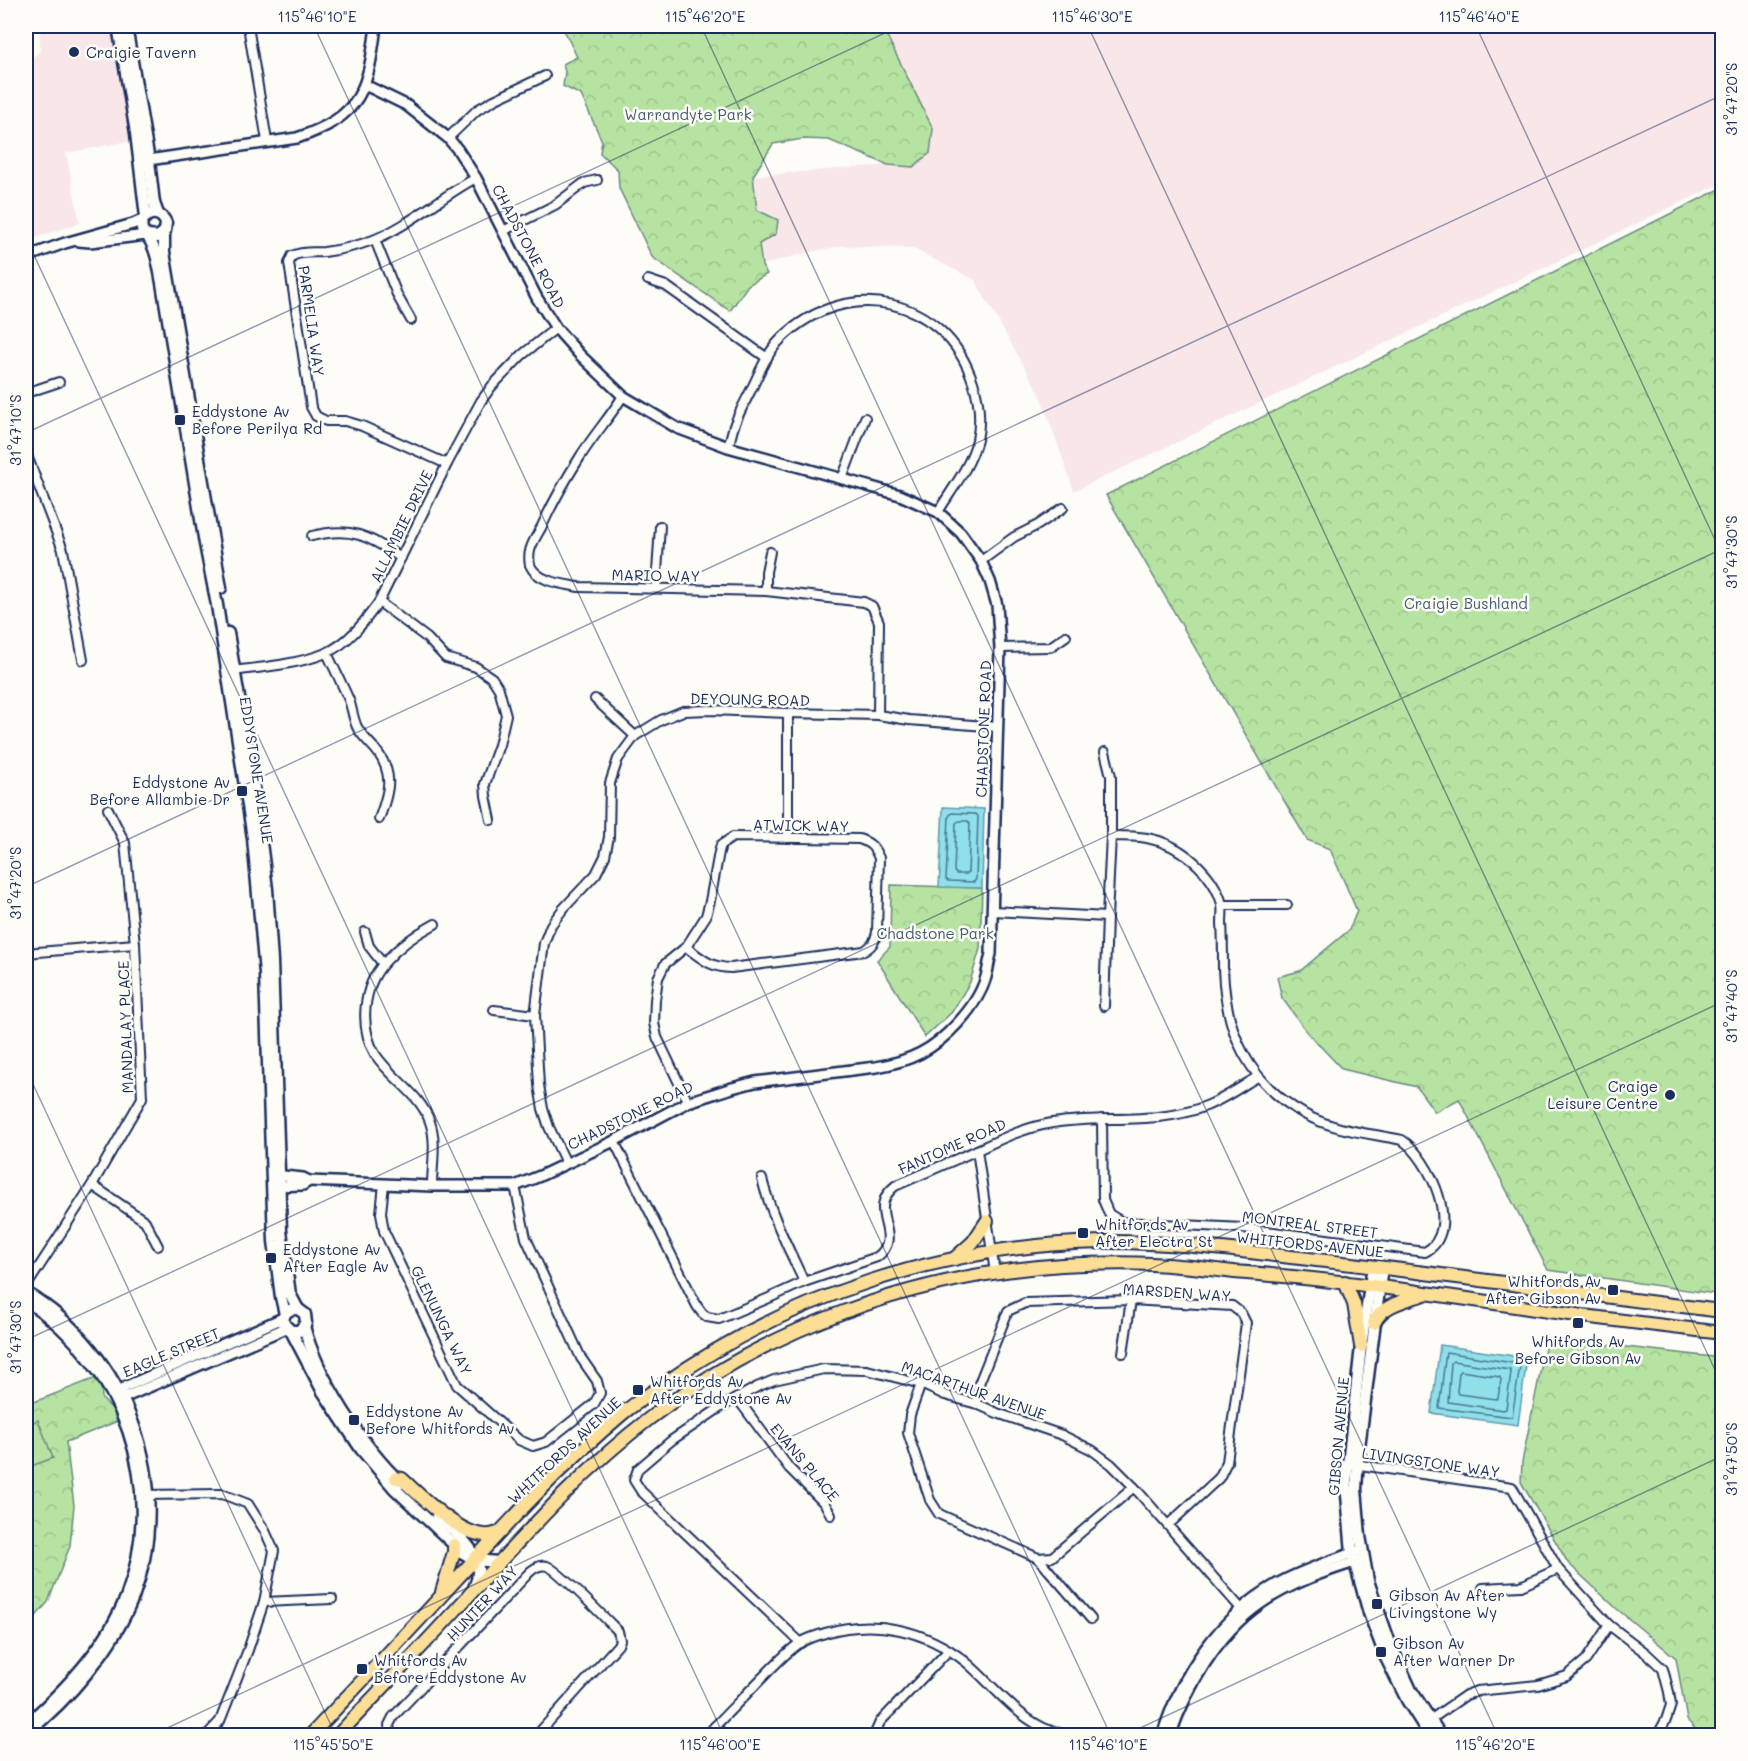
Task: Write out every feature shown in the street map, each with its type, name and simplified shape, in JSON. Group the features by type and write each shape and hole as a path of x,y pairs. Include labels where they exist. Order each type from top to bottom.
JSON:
{"main road":[{"path":"118,26 145,161 154,203 166,226 164,233 155,238 147,236 142,227 145,218 145,161 126,26"},
{"path":"145,218 158,214"},
{"name":"EDDYSTONE AVENUE","path":"164,233 164,252 230,671 259,890 275,1181 276,1263 286,1323 318,1381 361,1449 394,1488 463,1553 476,1559"},
{"name":"EDDYSTONE AVENUE","path":"147,236 156,258 162,283 203,533 230,671"},
{"name":"EDDYSTONE AVENUE","path":"275,1181 287,1281 290,1294 298,1309"},
{"path":"953,1260 973,1242 987,1221"},
{"name":"WHITFORDS AVENUE","path":"310,1736 498,1533 577,1454 624,1412 679,1373 729,1342 785,1314 843,1290 910,1270 993,1252 1065,1244 1152,1243 1378,1267 1722,1311"},
{"name":"WHITFORDS AVENUE","path":"337,1736 557,1499 650,1418 720,1371 796,1332 844,1312 916,1289 995,1273 1060,1265 1146,1264 1345,1282 1722,1333"},
{"name":"GIBSON AVENUE","path":"1378,1267 1361,1346 1353,1464 1358,1556 1391,1646 1426,1722 1430,1736"},
{"path":"1345,1282 1354,1304 1361,1346"},
{"name":"GIBSON AVENUE","path":"1353,1464 1374,1323 1375,1286"},
{"path":"1374,1323 1378,1315 1390,1306 1428,1292"},
{"path":"290,1309 298,1309 305,1316 304,1326 299,1330 286,1323 290,1309"},
{"path":"304,1326 314,1355 346,1414 368,1446 396,1478 469,1546 479,1569 477,1582 471,1594"},
{"path":"396,1478 402,1479 450,1520 462,1527 485,1536 498,1533"},
{"path":"441,1597 454,1545"},
{"path":"476,1559 498,1562"},
{"name":"GIBSON AVENUE","path":"1426,1722 1442,1736"}],"street":[{"path":"248,26 267,141"},
{"path":"145,161 297,138 318,131 334,122 347,111 366,85 376,26"},
{"path":"448,138 477,110 545,76"},
{"name":"CHADSTONE ROAD","path":"275,1181 303,1178 309,1181 432,1186 515,1186 614,1141 688,1102 755,1082 895,1064 928,1050 942,1040 968,1012 986,977 991,954 1000,648 997,605 981,561 961,533 938,512 900,495 728,447 677,428 623,396 580,355 556,328 525,278 476,178 458,150 448,138 406,105 366,85"},
{"name":"PARMELIA WAY","path":"447,465 362,426 345,421 326,421 316,416 311,407 289,264 292,256 300,252 322,252 353,247 375,240 476,178"},
{"path":"503,231 555,205 584,183 597,180"},
{"path":"26,257 65,243 133,224 145,218"},
{"path":"76,240 90,242 147,236"},
{"path":"375,240 398,297 411,320"},
{"path":"648,280 666,286 767,358"},
{"path":"728,447 735,422 767,358 781,339 798,325 819,312 845,303 877,301 901,307 929,321 949,337 967,365 976,391 979,415 977,440 966,468 938,512"},
{"name":"ALLAMBIE DRIVE","path":"230,671 294,662 327,653 346,640 364,622 379,602 481,401 522,355 556,328"},
{"path":"26,393 59,382"},
{"name":"MARIO WAY","path":"623,396 581,455 529,552 530,564 536,573 559,584 579,587 766,591 864,602 872,606 879,622 878,715"},
{"path":"842,479 865,418"},
{"path":"26,453 63,550 83,660"},
{"path":"981,561 1014,537 1038,525 1063,508"},
{"path":"657,588 660,526"},
{"path":"312,536 330,532 356,534 373,540 401,558"},
{"path":"766,591 766,572 770,552"},
{"path":"379,602 428,638 446,658 476,667 492,678 499,689 506,715 499,745 485,784 491,820"},
{"path":"1000,648 1050,647 1066,636"},
{"path":"327,653 350,701 357,726 375,749 386,770 389,782 387,797 379,819"},
{"path":"595,699 635,736"},
{"name":"DEYOUNG ROAD","path":"566,1162 543,1109 536,1050 535,1015 544,943 551,925 596,874 605,856 609,837 610,783 618,759 635,736 661,720 682,711 709,710 878,715 909,720 998,726"},
{"path":"788,713 788,838"},
{"path":"1104,1006 1111,836 1111,776 1105,752"},
{"name":"MANDALAY PLACE","path":"26,1287 92,1185 142,1098 135,944 125,843 108,809"},
{"path":"1111,836 1148,838 1185,853 1201,868 1212,884 1222,905 1226,1003 1238,1042 1257,1077"},
{"name":"ATWICK WAY","path":"686,947 709,964 731,968 864,951 876,940 877,932 879,858 875,848 869,842 859,839 733,837 721,845 706,916 686,947 665,964 658,978 655,1000 654,1023 657,1037 688,1102"},
{"path":"1222,905 1287,905"},
{"path":"993,910 1107,917"},
{"path":"432,1186 433,1135 430,1123 419,1101 375,1053 368,1038 365,1006 369,992 383,964 416,934 435,924"},
{"path":"366,932 369,946 383,964"},
{"path":"26,953 135,944"},
{"path":"494,1010 535,1015"},
{"name":"FANTOME ROAD","path":"614,1141 702,1313 713,1319 719,1319 804,1282 877,1257 883,1252 888,1240 883,1208 886,1193 895,1186 1005,1136 1025,1129 1072,1120 1167,1116 1189,1112 1206,1107 1228,1096 1257,1077"},
{"name":"MONTREAL STREET","path":"1102,1119 1103,1200 1109,1214 1122,1222 1243,1228 1425,1252 1433,1248 1438,1241 1443,1213 1441,1201 1416,1151 1402,1140 1338,1128 1308,1116 1257,1077"},
{"path":"976,1150 995,1273"},
{"path":"762,1179 773,1213 804,1282"},
{"name":"GLENUNGA WAY","path":"384,1184 381,1213 384,1231 457,1385 519,1440 533,1446 546,1442 594,1404 600,1394 597,1381 581,1358 526,1238 515,1186"},
{"path":"92,1185 145,1221 158,1246"},
{"path":"26,1292 72,1327 88,1344 118,1395 150,1513 145,1559 134,1597 121,1624 90,1669 26,1734"},
{"path":"1123,1353 1131,1300"},
{"name":"MARSDEN WAY","path":"977,1404 978,1386 1008,1311 1024,1303 1131,1300 1232,1306 1241,1313 1246,1323 1227,1462 1219,1478 1168,1525"},
{"path":"26,1301 58,1326 118,1395"},
{"name":"EAGLE STREET","path":"118,1395 286,1323"},
{"name":"MACARTHUR AVENUE","path":"801,1642 641,1491 634,1480 638,1469 672,1440 737,1398 774,1380 824,1369 867,1370 921,1384 945,1395 977,1404 1062,1435 1092,1450 1111,1464 1134,1487 1244,1612"},
{"path":"921,1384 910,1415 908,1433 930,1500 939,1514 1038,1558 1091,1619"},
{"name":"EVANS PLACE","path":"737,1398 789,1468 825,1504 831,1515"},
{"name":"LIVINGSTONE WAY","path":"1353,1464 1512,1487 1558,1569 1610,1625 1646,1653 1662,1669 1671,1705 1658,1736"},
{"path":"1038,1558 1052,1557 1134,1487"},
{"path":"146,1495 222,1494 248,1504 265,1531 274,1551 264,1602 250,1642 220,1721 206,1736"},
{"path":"26,1724 79,1671 115,1618 134,1569 146,1495"},
{"path":"1162,1736 1170,1711 1190,1670 1218,1632 1244,1612 1284,1590 1358,1556"},
{"name":"HUNTER WAY","path":"391,1736 389,1725 393,1717 526,1575 541,1566 550,1566 618,1631 620,1640 536,1736"},
{"path":"1483,1588 1521,1586 1558,1569"},
{"path":"264,1602 332,1599"},
{"path":"1170,1736 1181,1705 1203,1666 1244,1612"},
{"path":"1426,1722 1466,1695 1477,1691 1538,1685 1567,1676 1586,1660 1610,1625"},
{"path":"706,1736 784,1656 801,1642 842,1628 866,1626 895,1628 927,1638 966,1663 1042,1731 1068,1736"},
{"path":"877,1736 876,1731 880,1722 949,1650"},
{"path":"715,1726 725,1736"}],"shaded area":[{"path":"40,26 115,26 130,141 66,153 80,223 26,241 26,63 40,51"},
{"path":"882,26 1722,26 1722,183 1074,491 1040,394 975,280 912,248 842,246 762,265 753,176 888,165 913,167 933,129"}],"green space":[{"name":"Warrandyte Park","path":"562,26 882,26 933,129 930,153 913,167 888,165 829,140 803,139 773,144 753,176 757,210 778,220 776,234 759,244 762,266 767,274 748,285 730,311 652,257 619,188 618,170 600,153 602,141 581,95 563,86 565,72 563,64 577,57"},
{"name":"Craigie Bushland","path":"1722,188 1722,1295 1548,1270 1459,1099 1435,1112 1417,1087 1342,1069 1307,1032 1282,998 1277,977 1300,971 1349,930 1357,911 1330,849 1307,840 1106,495"},
{"name":"Chadstone Park","path":"891,885 982,888 980,949 970,982 952,1012 925,1037 877,960 890,947"},
{"path":"1547,1338 1722,1358 1722,1735 1701,1735 1687,1720 1676,1658 1617,1609 1568,1563 1521,1482 1522,1462"},
{"path":"101,1376 102,1399 123,1419 66,1442 74,1505 70,1546 48,1602 26,1628 26,1405"},
{"path":"38,1420 53,1458 26,1468 26,1425"}],"water":[{"path":"943,807 984,809 982,888 939,887"},
{"path":"1440,1345 1527,1358 1518,1425 1431,1413"}],"place":[{"name":"Craigie Tavern","path":"74,52"},
{"name":"Eddystone Av Before Perilya Rd","path":"180,420"},
{"name":"Eddystone Av Before Allambie Dr","path":"242,791"},
{"name":"Craige Leisure Centre","path":"1670,1095"},
{"name":"Whitfords Av After Electra St","path":"1083,1233"},
{"name":"Eddystone Av After Eagle Av","path":"271,1258"},
{"name":"Whitfords Av After Gibson Av","path":"1613,1290"},
{"name":"Whitfords Av Before Gibson Av","path":"1578,1323"},
{"name":"Whitfords Av After Eddystone Av","path":"638,1390"},
{"name":"Eddystone Av Before Whitfords Av","path":"354,1420"},
{"name":"Gibson Av After Livingstone Wy","path":"1377,1604"},
{"name":"Gibson Av After Warner Dr","path":"1381,1652"},
{"name":"Whitfords Av Before Eddystone Av","path":"362,1669"}]}
